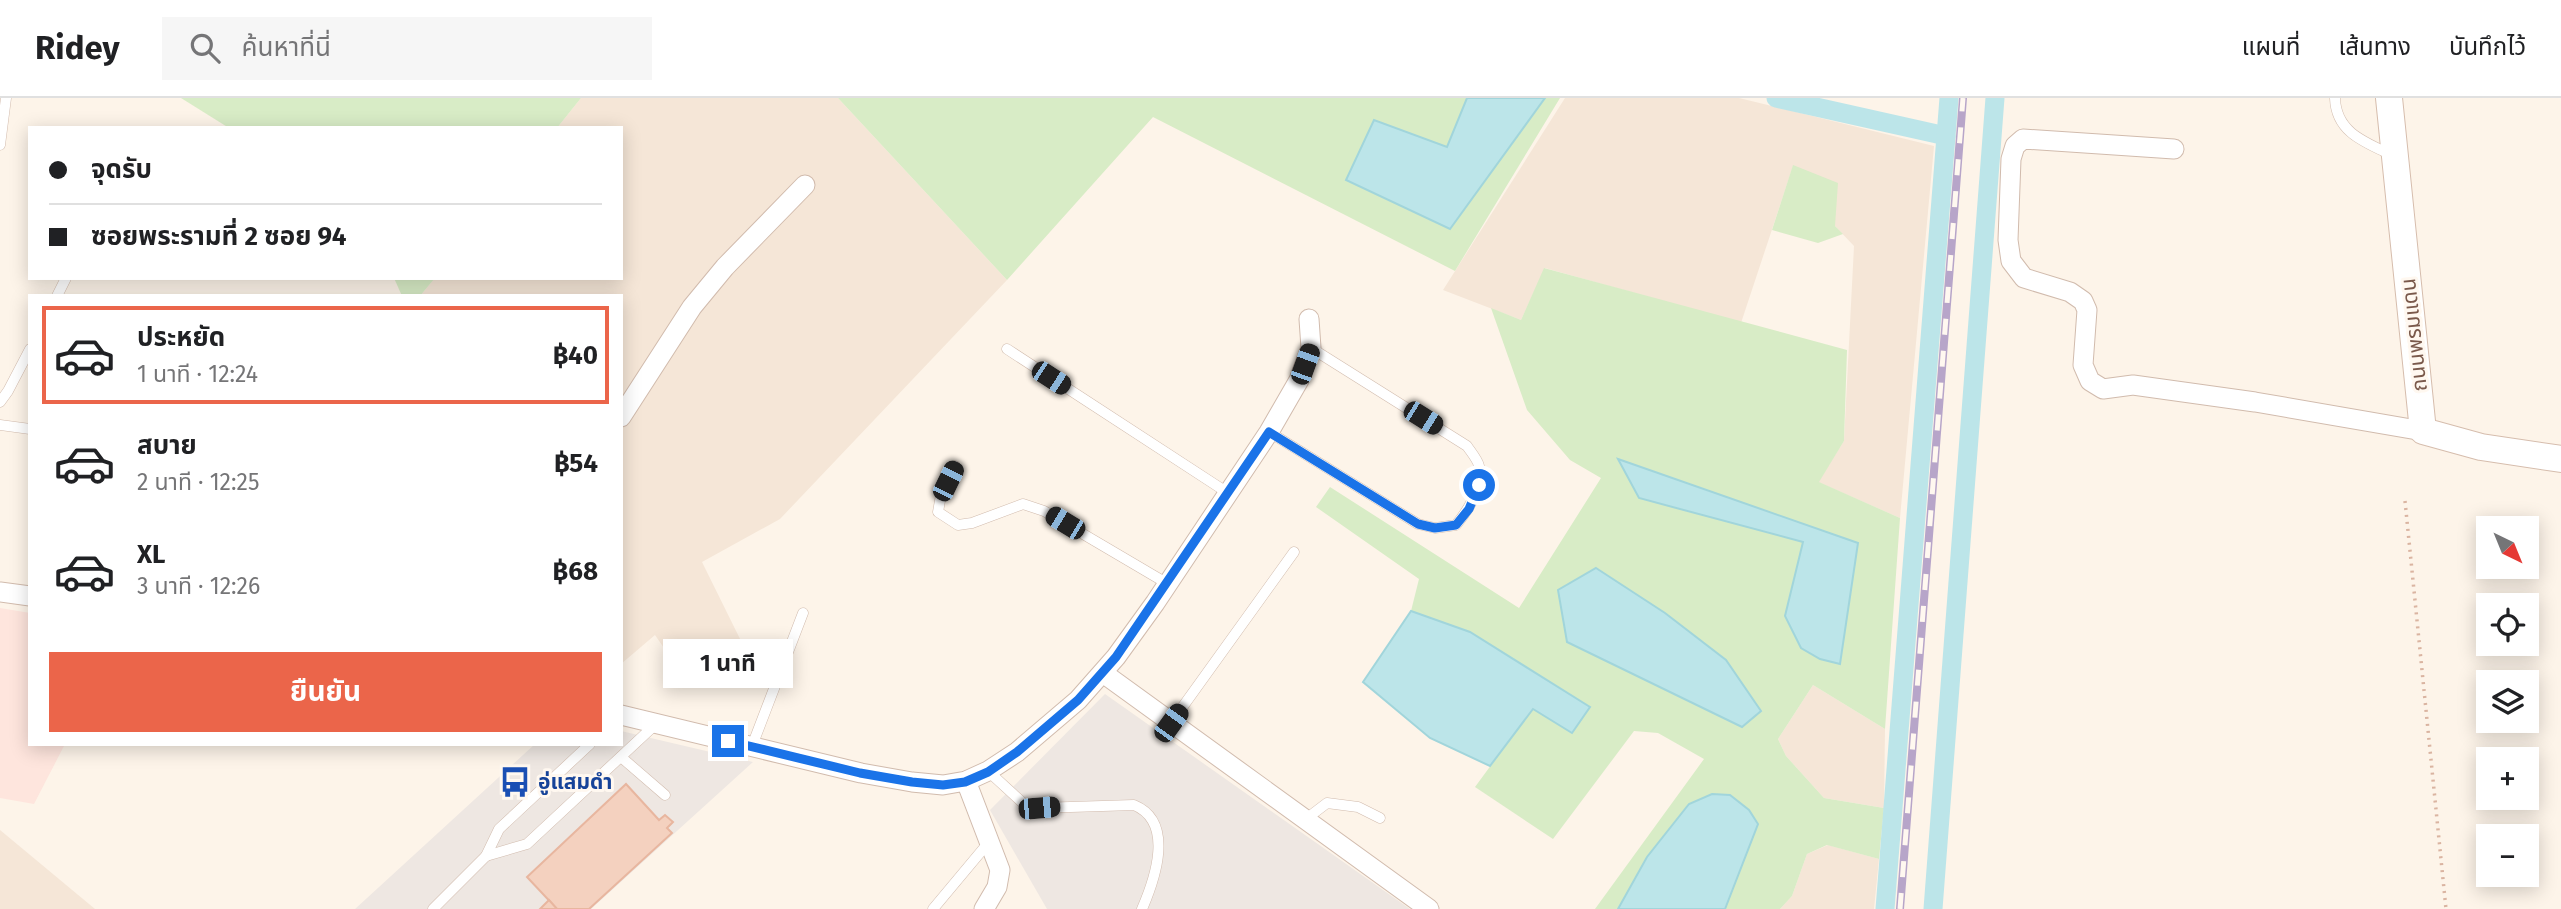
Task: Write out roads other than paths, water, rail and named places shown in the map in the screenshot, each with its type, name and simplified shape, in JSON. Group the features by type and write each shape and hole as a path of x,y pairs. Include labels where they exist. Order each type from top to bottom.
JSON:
{"main road":[{"name":"ถนนพรมแดน","path":"2389,98 2423,431"},
{"path":"2423,431 2481,447 2561,459"}],"street":[{"path":"2174,149 2023,139 2015,146 2011,159 2008,240 2011,261 2024,278 2070,292 2083,301 2087,310 2083,365 2090,381 2103,389 2133,384 2423,431"},
{"path":"623,414 692,307 725,267 805,186"},
{"path":"623,715 860,773 912,782 943,785 965,782 988,772 1017,752 1078,700 1103,673 1168,584 1269,432 1299,380 1311,348 1309,319"},
{"path":"0,592 28,596"},
{"path":"1103,673 1429,909"},
{"path":"965,782 1000,870 997,887 984,909"}],"lane":[{"path":"0,145 6,98"},
{"path":"2335,98 2338,116 2350,133 2396,158"},
{"path":"1269,432 1418,524 1435,528 1456,525 1469,509 1479,485 1479,464 1467,446 1311,348"},
{"path":"1007,349 1228,493"},
{"path":"0,402 28,353"},
{"path":"0,425 28,429"},
{"path":"955,466 940,495 938,512 946,519 958,525 972,523 1023,504 1044,511 1168,584"},
{"path":"1171,723 1294,552"},
{"path":"752,746 803,613"},
{"path":"486,856 527,844 657,723"},
{"path":"433,909 486,856 499,829 588,746"},
{"path":"621,757 665,795"},
{"path":"988,772 1024,804 1039,808 1134,805 1144,809 1156,827 1160,848 1149,894 1142,909"},
{"path":"1306,819 1327,803 1358,807 1380,818"},
{"path":"933,909 989,841"}],"water":[{"path":"1467,98 1545,98 1450,229 1346,180 1374,120 1447,147"},
{"path":"1618,459 1858,543 1840,664 1820,659 1801,648 1785,616 1803,542 1639,498"},
{"path":"1596,568 1665,613 1726,660 1761,711 1742,727 1567,642 1558,590"},
{"path":"1411,611 1470,632 1590,707 1572,733 1533,709 1490,766 1430,738 1363,682"},
{"path":"1712,794 1730,795 1749,810 1758,824 1725,909 1618,909 1647,857 1689,804"}],"waterway":[{"path":"1776,98 1946,136"},
{"path":"1885,909 1949,98"},
{"path":"1933,909 1995,98"}],"railway":[{"path":"1900,909 1963,98"}],"place":[{"name":"อู่แสมดำ","path":"515,782"}]}
